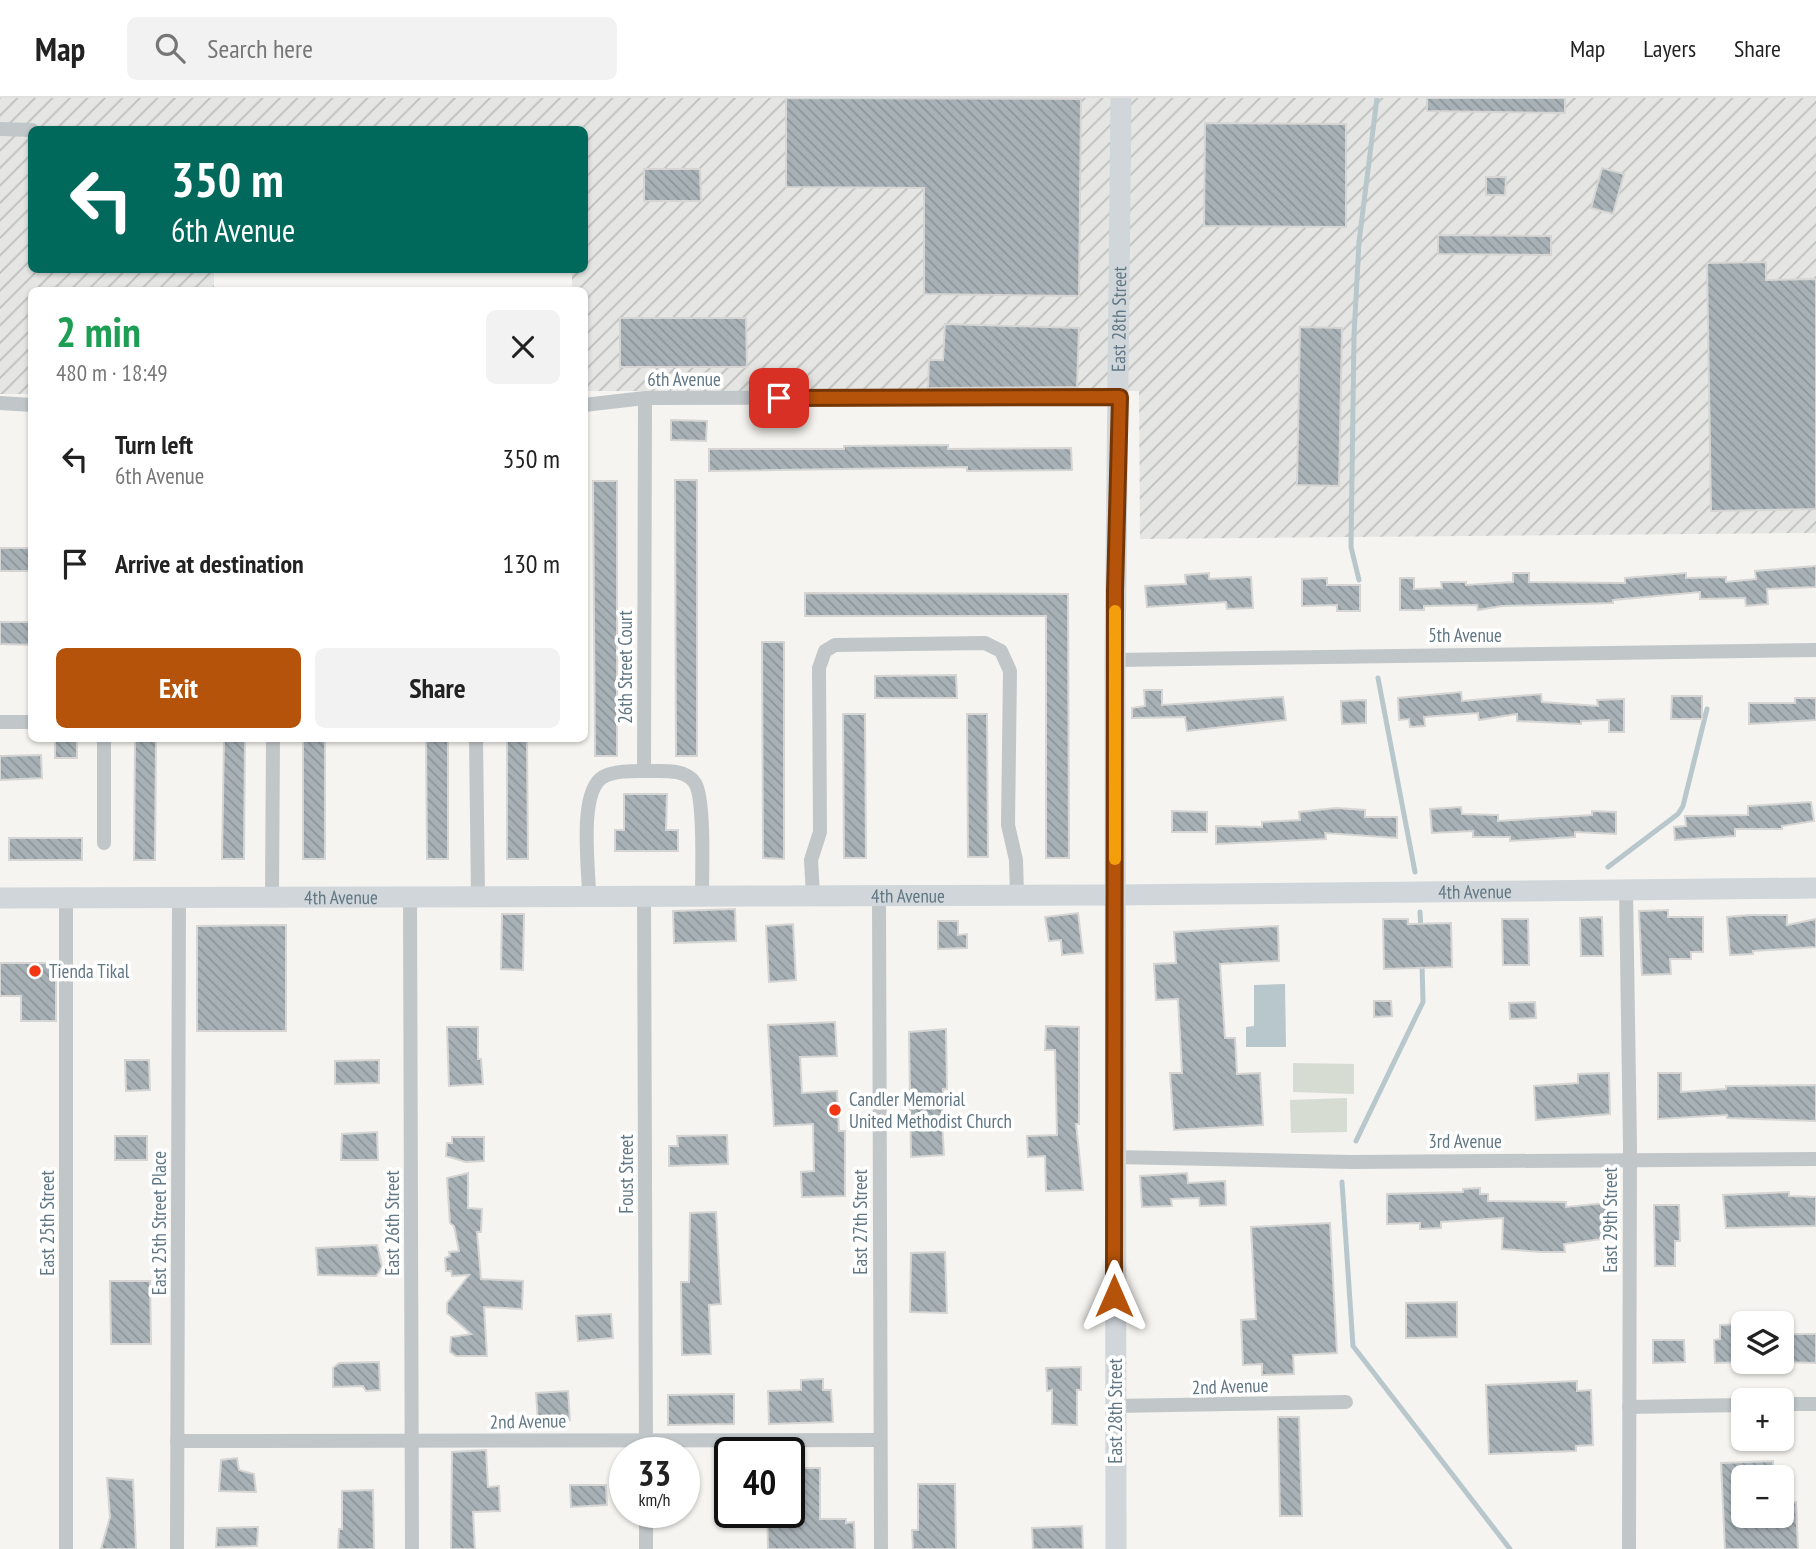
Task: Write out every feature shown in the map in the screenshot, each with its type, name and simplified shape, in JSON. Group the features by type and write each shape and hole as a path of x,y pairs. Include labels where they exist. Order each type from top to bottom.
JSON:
{"main road":[{"name":"East 28th Street","path":"1116,1549 1114,895 1121,98"},
{"name":"4th Avenue","path":"0,898 1114,895 1816,888"}],"street":[{"path":"0,129 28,130"},
{"name":"6th Avenue","path":"588,405 645,398 1120,397"},
{"name":"26th Street Court","path":"644,771 645,398"},
{"path":"0,403 28,405"},
{"path":"813,895 811,860 820,832 819,668 825,651 835,645 985,643 1001,651 1010,671 1008,825 1016,860 1017,895"},
{"name":"5th Avenue","path":"1115,660 1816,650"},
{"path":"0,722 28,722"},
{"path":"104,742 104,843"},
{"path":"272,742 272,896"},
{"path":"476,742 478,896"},
{"path":"589,895 587,809 592,791 601,778 613,773 644,771 683,774 695,782 700,800 702,895"},
{"name":"East 29th Street","path":"1626,890 1630,1159 1629,1549"},
{"name":"Foust Street","path":"644,895 646,1437"},
{"name":"East 27th Street","path":"879,895 881,1549"},
{"name":"East 25th Street Place","path":"177,1549 179,896"},
{"name":"East 26th Street","path":"410,896 412,1549"},
{"name":"East 25th Street","path":"66,897 66,1549"},
{"name":"3rd Avenue","path":"1114,1157 1351,1161 1816,1159"},
{"name":"2nd Avenue","path":"1115,1406 1346,1402"},
{"path":"1794,1404 1816,1404"},
{"path":"1629,1407 1731,1405"},
{"name":"2nd Avenue","path":"700,1445 880,1440"},
{"name":"2nd Avenue","path":"177,1441 609,1445"},
{"path":"646,1528 646,1549"}],"shaded area":[{"path":"0,98 1816,98 1816,533 1140,539 1139,391 588,391 588,287 572,287 572,273 588,273 588,126 28,126 28,273 214,273 214,287 28,287 28,394 0,394"},
{"path":"1285,984 1286,1047 1246,1047 1246,1027 1254,1026 1254,985"},
{"path":"1293,1063 1354,1064 1354,1094 1293,1092"},
{"path":"1347,1098 1347,1132 1291,1133 1290,1100"}],"building":[{"path":"786,98 1081,99 1079,296 924,294 924,188 786,187"},
{"path":"1427,98 1565,98 1565,113 1427,111"},
{"path":"1205,123 1346,124 1346,227 1204,226"},
{"path":"1602,168 1624,174 1613,214 1591,208"},
{"path":"644,169 700,169 701,201 644,201"},
{"path":"1486,177 1506,177 1505,195 1486,195"},
{"path":"1438,235 1551,236 1551,255 1438,254"},
{"path":"1766,262 1766,280 1816,279 1816,509 1711,511 1707,263"},
{"path":"620,318 746,318 747,367 620,367"},
{"path":"945,324 1079,328 1077,387 928,388 929,360 943,360"},
{"path":"1300,327 1342,328 1339,486 1297,485"},
{"path":"671,420 707,421 706,441 671,440"},
{"path":"948,445 948,449 1071,448 1072,470 967,471 967,467 709,471 709,449 844,449 844,446"},
{"path":"675,480 697,480 697,756 676,756"},
{"path":"593,481 617,481 617,756 595,756"},
{"path":"0,548 28,548 28,571 0,571"},
{"path":"1816,566 1816,587 1767,589 1768,604 1746,606 1745,598 1700,599 1700,592 1613,600 1613,603 1502,606 1478,610 1477,605 1424,606 1424,610 1400,610 1400,578 1414,578 1414,589 1442,588 1441,582 1466,582 1466,585 1513,582 1513,573 1529,573 1529,582 1625,583 1625,578 1686,573 1686,578 1726,577 1726,582 1756,579 1755,571"},
{"path":"1209,573 1209,579 1251,577 1253,608 1227,609 1226,602 1147,607 1145,586 1186,584 1185,575"},
{"path":"1327,578 1327,585 1360,585 1360,611 1337,611 1337,605 1302,606 1302,579"},
{"path":"805,593 1068,594 1069,858 1046,858 1046,616 805,616"},
{"path":"0,622 28,622 28,645 0,644"},
{"path":"762,642 784,642 784,859 763,858"},
{"path":"956,675 957,698 875,698 875,676"},
{"path":"1144,690 1162,690 1162,705 1283,697 1286,720 1187,731 1185,717 1132,718 1132,708 1145,706"},
{"path":"1461,692 1462,701 1541,694 1542,702 1598,706 1597,700 1624,699 1624,732 1609,732 1609,720 1581,721 1581,724 1517,721 1517,714 1479,720 1478,713 1424,717 1425,726 1410,727 1409,719 1399,720 1398,698"},
{"path":"1672,696 1702,696 1702,719 1671,719"},
{"path":"1795,698 1816,698 1816,720 1749,724 1749,703 1795,703"},
{"path":"1366,700 1366,723 1342,724 1341,701"},
{"path":"843,714 865,714 866,858 844,858"},
{"path":"967,714 987,714 988,857 968,857"},
{"path":"55,742 77,742 77,758 55,758"},
{"path":"135,742 156,742 155,860 134,860"},
{"path":"224,742 245,742 244,859 222,859"},
{"path":"303,742 325,742 325,859 303,859"},
{"path":"426,742 448,742 448,859 427,859"},
{"path":"507,742 527,742 528,859 507,859"},
{"path":"41,755 42,778 0,780 0,756"},
{"path":"624,794 667,794 666,830 678,830 678,851 615,851 615,830 624,830"},
{"path":"1811,802 1814,821 1782,826 1782,829 1735,829 1735,836 1675,840 1674,827 1686,826 1685,816 1748,815 1748,806"},
{"path":"1461,807 1462,814 1498,815 1498,821 1592,815 1592,811 1616,812 1616,834 1575,832 1575,837 1510,841 1510,837 1473,837 1473,831 1432,833 1430,809"},
{"path":"1336,808 1365,810 1365,817 1397,817 1397,838 1325,833 1326,839 1216,844 1216,826 1262,827 1262,822 1300,820 1299,812"},
{"path":"1172,811 1207,812 1207,832 1172,832"},
{"path":"9,838 82,838 82,860 9,860"},
{"path":"735,909 736,941 674,943 673,911"},
{"path":"1668,910 1668,917 1703,917 1703,952 1691,952 1691,959 1670,959 1671,974 1642,975 1639,911"},
{"path":"1078,913 1083,953 1062,955 1061,940 1049,941 1045,917"},
{"path":"502,914 524,914 523,970 501,969"},
{"path":"1787,915 1787,925 1816,919 1816,947 1730,955 1727,917"},
{"path":"1602,917 1603,956 1581,956 1580,918"},
{"path":"1383,919 1408,919 1408,924 1451,923 1452,967 1384,969"},
{"path":"1502,919 1528,919 1529,965 1503,965"},
{"path":"938,921 958,921 958,935 967,934 967,948 938,949"},
{"path":"793,924 796,980 769,982 766,926"},
{"path":"286,925 286,1031 197,1031 197,926"},
{"path":"1278,926 1279,961 1220,964 1225,1038 1235,1038 1237,1074 1260,1073 1263,1125 1174,1130 1170,1073 1182,1073 1178,999 1156,1000 1154,964 1176,963 1174,932"},
{"path":"0,963 56,963 56,1021 21,1021 21,996 0,996"},
{"path":"1374,1001 1391,1001 1392,1016 1374,1017"},
{"path":"1535,1002 1536,1018 1510,1019 1509,1003"},
{"path":"835,1022 837,1056 800,1057 802,1093 837,1091 839,1131 845,1131 845,1196 802,1197 801,1172 814,1171 813,1124 774,1126 768,1025"},
{"path":"1046,1026 1079,1027 1079,1124 1076,1124 1083,1190 1046,1191 1045,1156 1028,1157 1027,1136 1057,1135 1055,1050 1045,1050"},
{"path":"447,1027 478,1027 478,1059 481,1059 483,1084 449,1086"},
{"path":"946,1029 947,1089 943,1089 942,1123 944,1155 911,1157 909,1032"},
{"path":"125,1060 149,1060 150,1090 126,1091"},
{"path":"379,1060 379,1083 335,1084 335,1061"},
{"path":"1609,1073 1610,1114 1536,1120 1534,1086 1578,1083 1578,1074"},
{"path":"1658,1073 1681,1073 1681,1092 1726,1089 1726,1086 1816,1085 1816,1121 1727,1118 1727,1115 1658,1119"},
{"path":"377,1132 378,1160 341,1160 342,1134"},
{"path":"727,1135 728,1164 669,1166 669,1146 678,1146 677,1136"},
{"path":"115,1136 147,1136 147,1160 115,1160"},
{"path":"452,1137 484,1137 484,1161 466,1162 446,1156 447,1143 452,1143"},
{"path":"468,1173 468,1208 482,1209 481,1232 477,1232 481,1279 523,1281 522,1309 484,1307 487,1356 456,1356 450,1352 451,1337 471,1334 447,1313 447,1303 469,1275 452,1276 451,1271 446,1271 445,1258 450,1256 449,1252 459,1251 454,1226 450,1223 447,1178"},
{"path":"1187,1173 1188,1183 1225,1181 1226,1205 1200,1206 1199,1198 1171,1199 1172,1206 1142,1207 1140,1176"},
{"path":"1480,1188 1480,1194 1488,1194 1488,1201 1566,1202 1566,1207 1606,1203 1610,1238 1564,1244 1565,1252 1542,1252 1502,1249 1503,1218 1441,1222 1441,1228 1420,1229 1420,1223 1387,1224 1387,1194 1463,1192 1463,1189"},
{"path":"1789,1192 1789,1196 1816,1197 1816,1226 1726,1228 1723,1195"},
{"path":"1654,1205 1679,1205 1680,1241 1675,1241 1675,1266 1655,1266"},
{"path":"716,1212 721,1304 709,1305 711,1354 682,1355 681,1282 689,1282 690,1213"},
{"path":"1330,1223 1337,1353 1293,1355 1294,1374 1262,1375 1262,1364 1243,1365 1241,1320 1256,1319 1251,1227"},
{"path":"377,1245 382,1267 376,1276 318,1275 316,1248"},
{"path":"945,1252 947,1313 910,1312 911,1253"},
{"path":"110,1281 150,1281 151,1344 111,1344"},
{"path":"1457,1302 1457,1337 1406,1338 1406,1303"},
{"path":"611,1314 613,1338 578,1341 576,1316"},
{"path":"1720,1325 1731,1325 1731,1362 1715,1363 1714,1340 1720,1339"},
{"path":"1794,1334 1816,1334 1816,1363 1794,1362"},
{"path":"1653,1340 1684,1340 1685,1362 1653,1363"},
{"path":"379,1362 380,1390 366,1391 363,1386 333,1387 333,1368 339,1363"},
{"path":"1081,1367 1081,1390 1077,1390 1077,1425 1052,1424 1052,1390 1047,1391 1046,1368"},
{"path":"823,1379 823,1390 831,1390 833,1422 769,1424 768,1391 801,1390 801,1380"},
{"path":"1577,1381 1577,1391 1591,1390 1593,1445 1576,1446 1576,1451 1489,1454 1486,1385"},
{"path":"568,1391 570,1420 538,1422 536,1393"},
{"path":"734,1394 734,1424 668,1425 668,1395"},
{"path":"1278,1417 1299,1417 1302,1516 1280,1516"},
{"path":"486,1450 488,1487 499,1486 500,1511 473,1512 475,1549 451,1549 452,1452"},
{"path":"237,1458 239,1470 254,1474 256,1492 219,1491 221,1460"},
{"path":"1773,1461 1773,1465 1731,1465 1731,1528 1794,1528 1796,1502 1798,1549 1725,1549 1721,1463"},
{"path":"805,1468 820,1468 820,1519 846,1519 846,1523 854,1522 855,1549 768,1549 767,1528 805,1528"},
{"path":"107,1478 133,1480 136,1549 101,1549 110,1517"},
{"path":"918,1484 955,1484 956,1549 913,1549 912,1530 918,1530"},
{"path":"570,1485 606,1485 607,1505 571,1507"},
{"path":"373,1490 374,1549 338,1549 339,1529 342,1529 342,1491"},
{"path":"1082,1526 1083,1549 1033,1549 1032,1528"},
{"path":"258,1527 257,1546 216,1547 217,1528"}],"waterway":[{"path":"1359,580 1351,547 1354,335 1359,242 1377,98"},
{"path":"1378,678 1415,872"},
{"path":"1608,867 1678,814 1683,806 1707,709"},
{"path":"1420,912 1421,930"},
{"path":"1356,1141 1423,1002 1422,964"},
{"path":"1342,1182 1353,1346 1510,1549"}],"slow traffic":[{"path":"1115,611 1115,859"}],"place":[{"name":"Tienda Tikal","path":"35,971"},
{"name":"Candler Memorial United Methodist Church","path":"835,1110"}],"route":[{"path":"779,398 1120,397 1115,591 1114,1296"}]}
